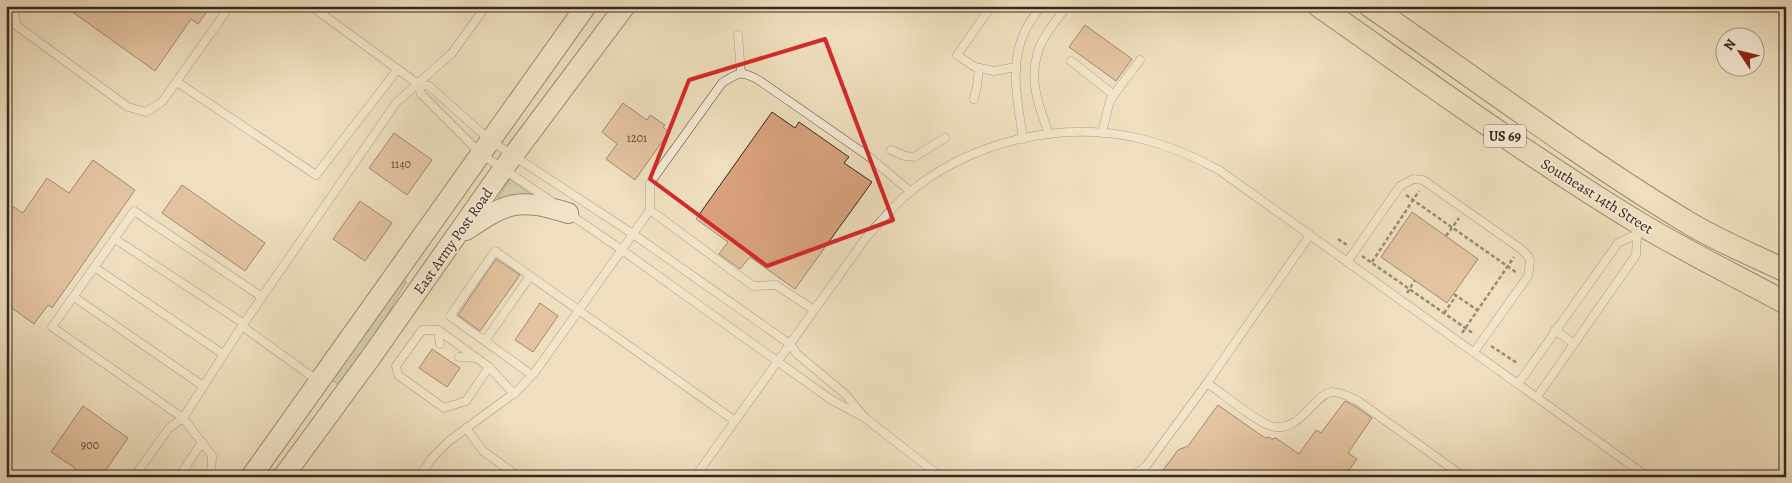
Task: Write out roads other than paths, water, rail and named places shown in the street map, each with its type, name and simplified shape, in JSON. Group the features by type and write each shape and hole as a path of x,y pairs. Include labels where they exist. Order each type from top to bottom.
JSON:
{"main road":[{"name":"East Army Post Road","path":"250,477 586,6"},
{"name":"East Army Post Road","path":"283,477 365,365 508,162 624,6"},
{"name":"Southeast 14th Street","path":"1319,6 1640,230 1786,303"},
{"name":"Southeast 14th Street","path":"1370,6 1559,138 1659,204 1689,223 1786,271"},
{"path":"455,238 490,214 510,205 528,203 568,213"},
{"path":"269,477 316,412 324,389 319,381"}],"lane":[{"path":"18,6 14,12 17,26 128,107 146,112 162,102 230,6"},
{"path":"311,6 418,84 429,86 486,148 508,162 568,213 830,399 865,418 941,477"},
{"path":"134,477 169,428 183,418 243,324 396,103 452,53 486,6"},
{"path":"1023,139 1014,80 1020,40 1026,27 1041,6"},
{"path":"1049,134 1036,95 1037,55 1044,40 1066,6"},
{"path":"989,7 957,54 979,68 994,71 1016,68"},
{"path":"738,35 741,73"},
{"path":"1102,133 1108,104 1140,60"},
{"path":"1070,61 1114,95"},
{"path":"974,99 979,68"},
{"path":"177,82 316,175 398,69"},
{"path":"419,477 432,458 448,441 514,394 532,375 650,210 650,183 722,82 737,73 748,73 760,81 868,156 911,192"},
{"path":"418,84 421,94 486,148 633,234 790,344 797,354 845,394 865,418"},
{"path":"695,477 865,239 883,217 911,192 950,165 1002,143 1049,134 1085,132 1141,139 1168,146 1220,170 1537,397 1636,473 1648,477"},
{"path":"891,150 905,156 914,157 945,138"},
{"path":"1347,262 1400,186 1413,179 1423,180 1521,249 1530,261 1528,276 1474,352"},
{"path":"650,210 753,286 776,285 814,310"},
{"path":"211,477 212,456 183,418 52,327 134,211 262,297"},
{"path":"1518,384 1618,244 1640,230"},
{"path":"1537,397 1636,255 1640,230"},
{"path":"1132,477 1146,466 1310,236"},
{"path":"115,239 243,324 319,381"},
{"path":"532,375 450,316 462,303 488,266 495,251 735,420"},
{"path":"94,267 224,354"},
{"path":"484,341 530,276"},
{"path":"514,284 521,289"},
{"path":"74,297 203,386"},
{"path":"500,304 507,309"},
{"path":"487,321 495,326"},
{"path":"489,367 466,401 444,408 398,375 396,366 422,330 438,330 489,367 514,394"},
{"path":"438,330 440,344"},
{"path":"1555,330 1574,344"},
{"path":"459,358 477,358"},
{"path":"1207,383 1253,416 1272,426 1288,425 1302,418 1318,401 1330,392 1344,394 1358,400 1460,476"},
{"path":"466,428 484,451 519,477"},
{"path":"179,477 202,442"}]}
